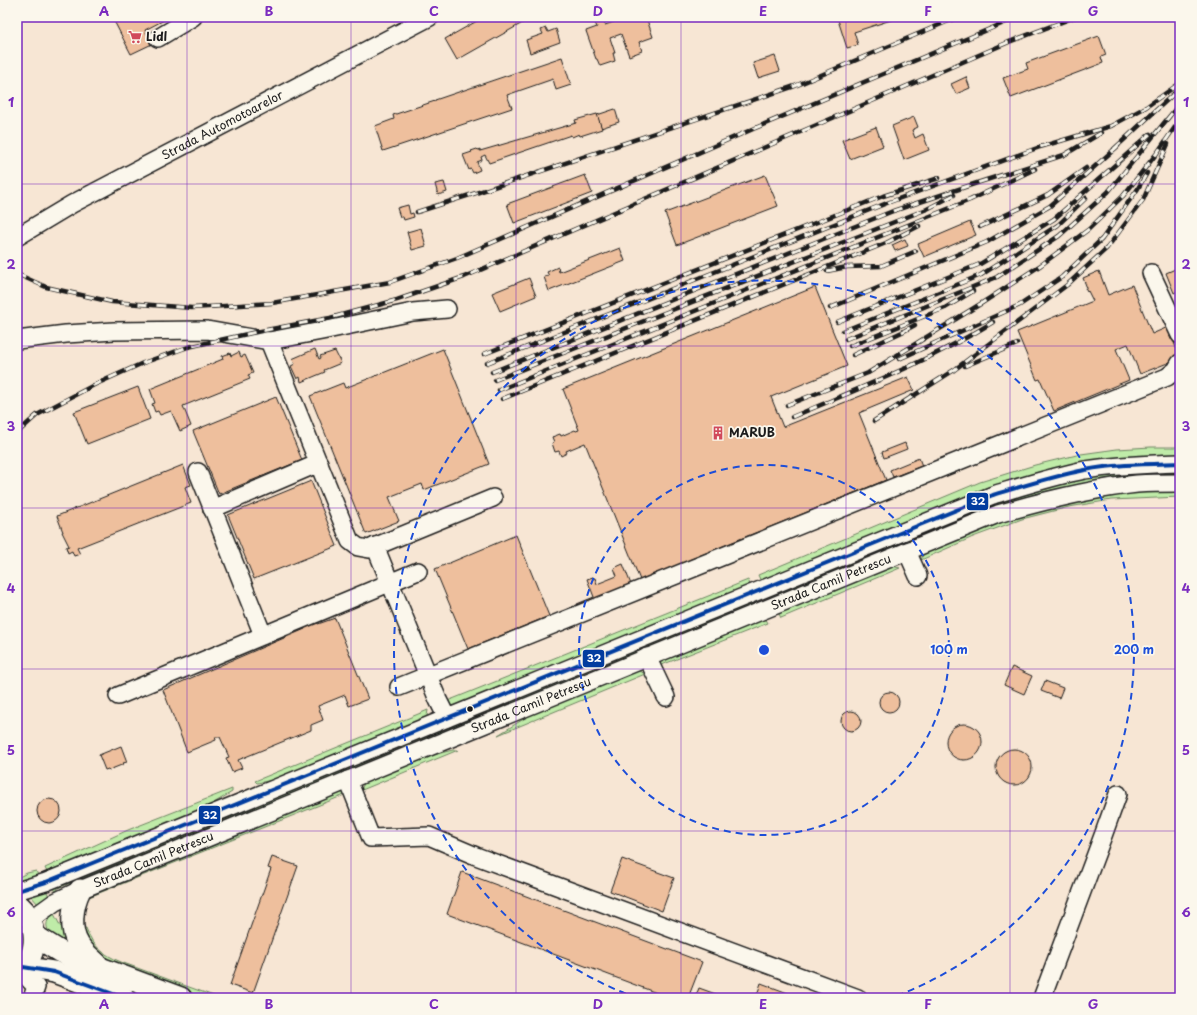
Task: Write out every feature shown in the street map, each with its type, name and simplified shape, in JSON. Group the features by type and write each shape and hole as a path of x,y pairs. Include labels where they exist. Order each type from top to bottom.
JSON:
{"main road":[{"path":"80,890 77,896 74,912 73,924 75,936 83,951 100,967"},
{"path":"17,904 26,913 33,928 34,944 32,952 20,970"},
{"path":"33,928 59,951 181,998"},
{"path":"20,970 54,972 124,998"}],"street":[{"path":"158,38 193,17"},
{"name":"Strada Automotoarelor","path":"17,237 72,204 430,17"},
{"path":"1151,273 1180,335"},
{"path":"17,340 66,334 114,331 208,330 269,341 413,312 447,309"},
{"path":"269,341 350,540 358,547 369,549 493,498"},
{"path":"399,687 1167,377 1176,370 1180,363"},
{"path":"212,509 319,463"},
{"name":"Strada Camil Petrescu","path":"17,891 46,882 993,495 1084,470 1132,465 1180,463"},
{"path":"198,472 263,635"},
{"name":"Strada Camil Petrescu","path":"33,928 55,902 80,890 998,514 1041,501 1088,491 1130,485 1180,483"},
{"path":"375,546 447,718"},
{"path":"907,551 918,576"},
{"path":"118,696 418,571"},
{"path":"647,657 666,697"},
{"path":"348,780 371,838 429,836 476,856 858,998"},
{"path":"1042,998 1118,794"},
{"path":"20,970 36,987 32,998"}],"green space":[{"path":"1180,447 1180,456 1119,458 762,584 758,575 980,482 1035,465 1081,454 1117,449"},
{"path":"1180,469 1180,475 1110,479 1052,490 1018,499 947,524 768,600 766,594 945,519 1052,484 1110,473"},
{"path":"1180,490 1180,497 1111,500 1069,507 1022,519 973,537 921,560 929,548 1014,516 1109,494"},
{"path":"892,566 900,568 781,618 778,612"},
{"path":"748,580 752,589 460,708 451,707 445,702"},
{"path":"756,601 759,607 320,785 58,888 56,892 52,884 320,778"},
{"path":"764,616 768,623 659,666 660,659"},
{"path":"640,671 645,674 498,735 530,715 630,672"},
{"path":"428,710 424,723 278,779 257,783 255,781"},
{"path":"458,750 362,790 365,782 424,757"},
{"path":"232,789 232,792 189,818 48,874 45,868 128,830"},
{"path":"343,791 347,794 89,897 84,908 84,921 81,921 84,897"},
{"path":"36,871 39,877 17,884 17,878 27,873"},
{"path":"45,888 49,896 38,904 31,896"},
{"path":"54,914 61,927 66,928 75,952 52,936 48,931 48,920"},
{"path":"86,928 95,945 104,953 115,959 219,998 198,998 108,964 98,956 81,929"}],"building":[{"name":"Lidl","path":"112,17 170,17 145,30 152,44 131,54"},
{"path":"484,17 533,17 457,60 445,39"},
{"path":"631,17 646,17 653,37 639,42 642,51 629,56 621,34 610,38 615,53 613,53 615,61 600,66 586,31 597,27 595,23 604,20 605,25"},
{"path":"837,17 893,17 894,19 854,32 858,45 847,48"},
{"path":"546,28 548,32 556,29 560,42 530,53 526,40 543,34 541,30"},
{"path":"1099,36 1106,55 1101,57 1103,63 1011,98 1003,78 1028,69 1026,63"},
{"path":"775,56 780,71 758,78 753,63"},
{"path":"562,57 571,85 556,90 553,79 507,95 512,108 383,151 375,126 394,119 393,115"},
{"path":"966,77 970,88 956,94 951,84"},
{"path":"615,109 619,122 601,128 597,115"},
{"path":"597,114 602,129 580,136 579,134 572,137 571,135 489,163 485,155 481,157 482,160 477,162 480,170 473,173 471,169 469,170 463,155 477,149 480,149 480,151 576,123 575,120"},
{"path":"914,117 918,127 912,130 915,138 923,134 929,150 904,160 892,126"},
{"path":"876,127 883,146 850,159 842,140"},
{"path":"585,175 592,193 514,223 507,204"},
{"path":"765,175 778,206 677,245 665,213"},
{"path":"444,182 447,192 438,195 435,184"},
{"path":"408,205 410,214 413,213 414,217 404,220 403,217 400,217 397,208"},
{"path":"970,222 976,235 924,257 918,244"},
{"path":"421,228 426,246 412,250 407,232"},
{"path":"905,239 908,246 895,251 892,245"},
{"path":"620,248 625,261 549,291 544,277 549,276 547,272 558,267 559,272"},
{"path":"1180,267 1180,290 1174,293 1166,273"},
{"path":"1099,271 1108,295 1132,285 1152,334 1168,327 1180,358 1140,374 1128,344 1116,349 1129,380 1054,411 1040,379 1037,380 1017,332 1093,301 1085,288 1087,288 1083,278"},
{"path":"529,278 536,296 500,311 492,293"},
{"name":"MARUB","path":"815,287 847,366 771,397 783,427 908,377 914,390 859,413 886,480 689,560 691,566 659,579 657,573 640,580 585,443 566,451 567,453 561,456 559,451 555,452 552,437 560,434 561,436 575,430 579,430 563,389"},
{"path":"315,349 319,359 321,358 320,356 335,351 341,363 324,370 325,372 301,382 300,377 297,379 291,366 295,364 292,359"},
{"path":"443,349 489,464 424,490 422,484 389,497 399,521 366,534 310,396 343,383 345,388"},
{"path":"239,352 241,357 245,355 253,373 248,375 250,379 183,406 191,426 180,431 171,411 160,415 158,411 155,412 152,404 155,403 150,389 223,359 222,356 230,353 231,356"},
{"path":"138,387 150,419 87,444 74,412"},
{"path":"276,397 302,460 219,494 193,431"},
{"path":"905,443 907,449 884,458 882,452"},
{"path":"919,458 922,466 893,477 890,470"},
{"path":"183,465 191,485 185,487 191,503 77,548 80,554 74,556 72,551 68,553 66,547 69,546 62,532 57,516"},
{"path":"311,481 337,546 254,579 228,515"},
{"path":"516,535 549,616 468,649 435,569"},
{"path":"623,564 632,587 579,608 577,604 594,597 587,579 593,577 593,579 595,578 597,584 617,576 614,568"},
{"path":"315,618 318,624 335,618 368,699 349,706 345,695 318,706 323,720 311,725 311,730 238,760 242,768 232,772 226,758 229,757 220,737 215,737 216,740 187,752 163,690 305,629 303,624"},
{"path":"1012,667 1032,676 1024,694 1004,685"},
{"path":"1045,681 1063,688 1059,698 1041,691"},
{"path":"885,692 893,692 899,698 899,706 893,712 885,712 879,706 879,698"},
{"path":"851,711 858,714 861,721 858,728 851,731 844,728 841,721 844,714"},
{"path":"968,724 977,729 981,735 981,749 977,755 968,760 960,760 951,755 947,749 946,738 951,729 957,725"},
{"path":"121,746 127,762 109,770 105,770 99,755"},
{"path":"1014,749 1024,752 1029,757 1032,767 1029,777 1024,782 1014,785 1004,782 999,777 996,767 999,757 1004,752"},
{"path":"49,799 58,802 61,811 58,820 49,823 40,820 37,811 40,802"},
{"path":"272,857 298,866 253,993 230,985 271,869 268,868"},
{"path":"622,859 674,878 662,911 610,891"},
{"path":"462,872 702,962 688,998 670,998 447,914"},
{"path":"761,983 801,998 756,998"},
{"path":"699,988 721,996 721,998 695,998"}],"railway":[{"path":"417,212 795,86 958,17"},
{"path":"17,274 46,287 112,302 192,308 272,303 390,282 457,258 753,129 1018,17"},
{"path":"17,433 37,415 94,385 143,363 188,347 330,318 397,300 464,277 1009,42 1075,17"},
{"path":"487,363 887,203 1040,147 1111,126 1146,107 1180,83"},
{"path":"1114,149 1179,89"},
{"path":"846,339 997,277 1059,236 1108,192 1177,107"},
{"path":"787,405 868,373 1041,265 1089,229 1123,196 1157,153 1175,127"},
{"path":"492,372 893,211 1064,155 1101,133"},
{"path":"837,322 980,264 1054,219 1150,134"},
{"path":"874,421 954,370 1067,285 1107,248 1143,200 1168,144"},
{"path":"830,308 987,242 1050,206 1118,146"},
{"path":"980,227 1048,195 1086,168"},
{"path":"499,390 970,200 1035,169"},
{"path":"899,359 1020,305 1062,277 1102,239 1137,190 1147,173"},
{"path":"484,354 883,196 939,178"},
{"path":"495,380 927,209 954,195"},
{"path":"843,331 981,275 1058,225 1086,198"},
{"path":"502,399 886,243 919,226"},
{"path":"827,271 847,267 881,266 916,251"},
{"path":"850,346 945,308 973,291"},
{"path":"792,417 920,362 993,322"},
{"path":"853,355 915,325"},
{"path":"965,366 1017,344"}],"transit line":[{"name":"32","path":"17,891 46,882 993,495 1050,478 1085,470 1120,465 1180,463"},
{"name":"32","path":"17,972 23,967 54,972 124,998"}],"place":[{"name":"Lidl","path":"135,37"},
{"name":"MARUB","path":"718,433"}]}
